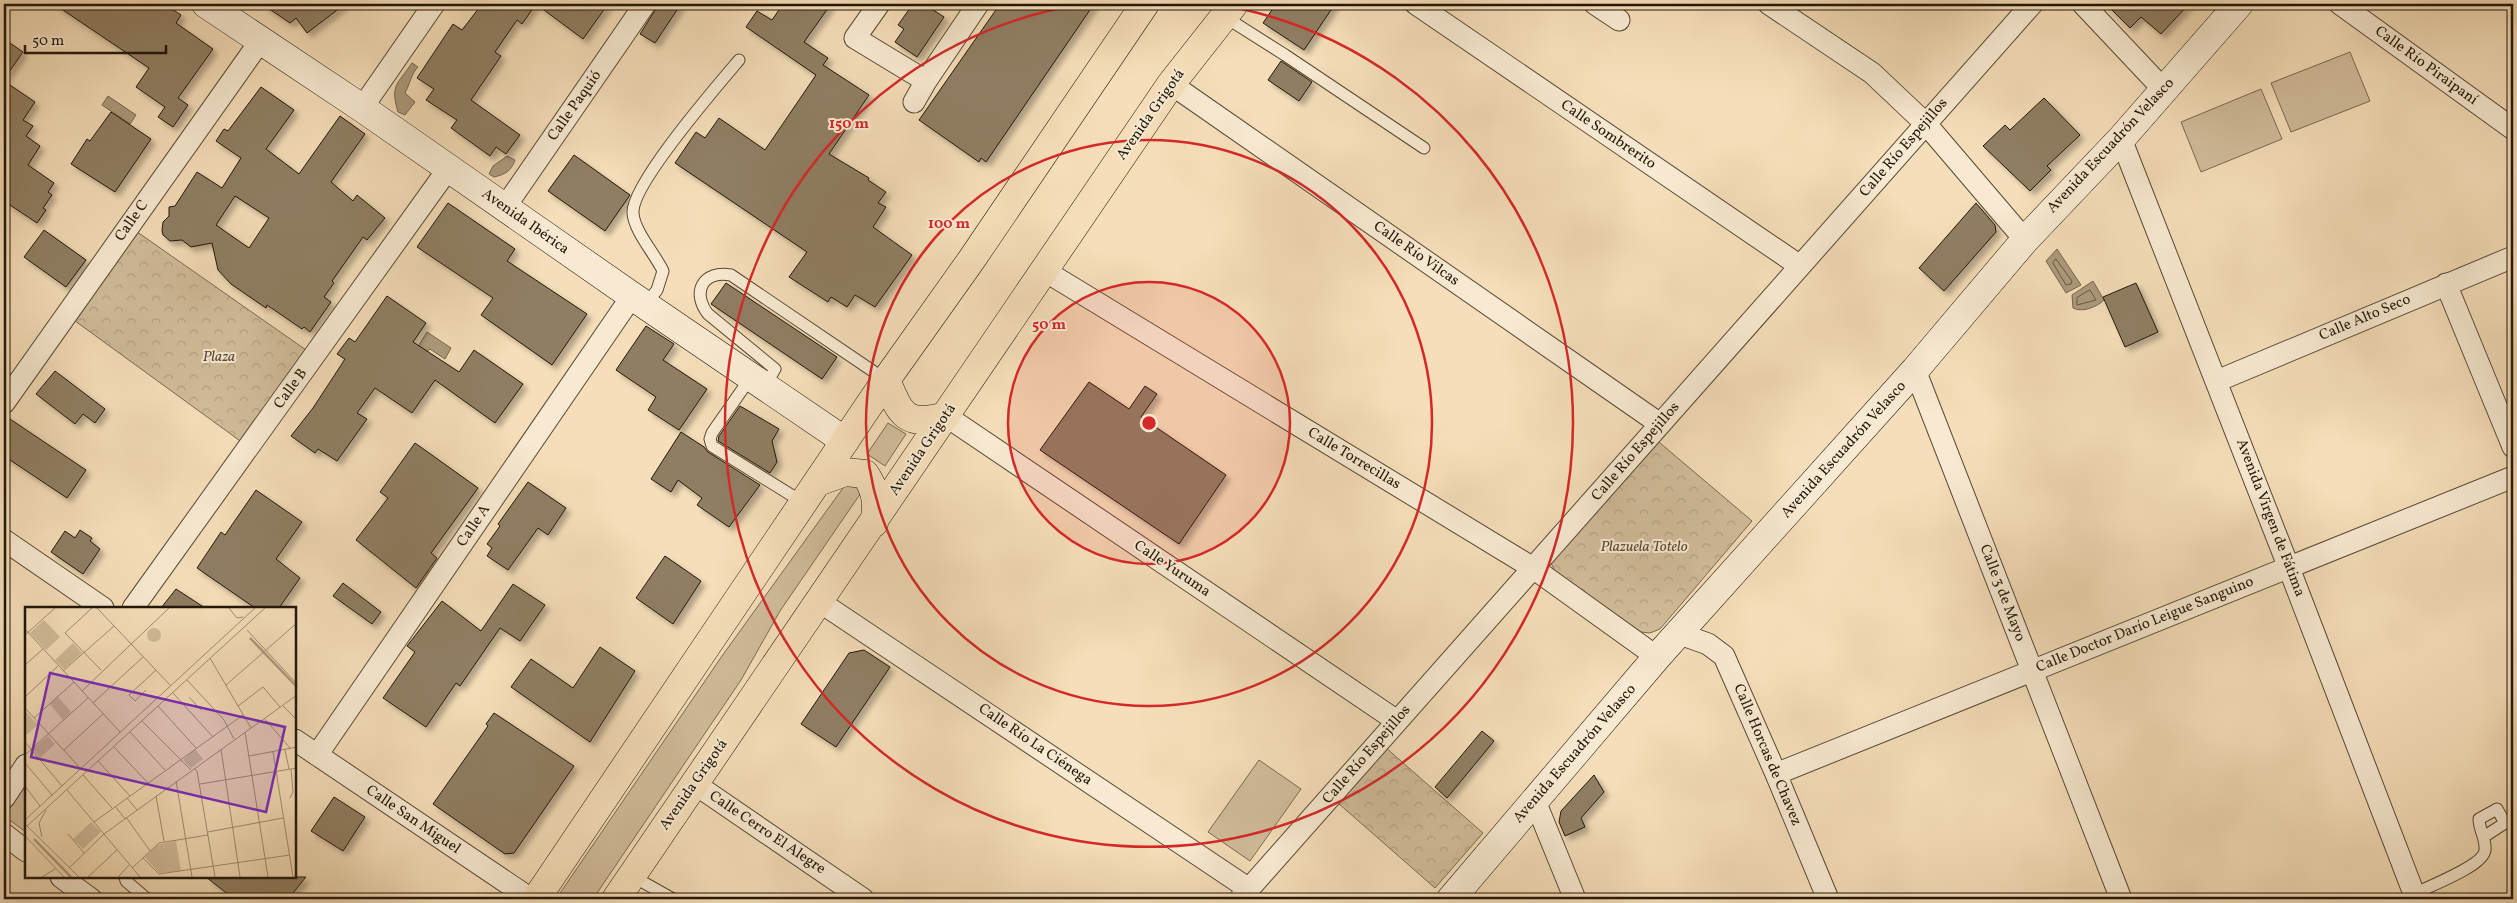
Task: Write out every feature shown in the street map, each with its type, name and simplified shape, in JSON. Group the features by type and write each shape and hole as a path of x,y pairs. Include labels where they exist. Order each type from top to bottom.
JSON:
{"main road":[{"path":"536,899 886,380 972,259 1145,4"},
{"name":"Avenida Grigotá","path":"616,899 874,523 1171,84 1229,10"},
{"path":"886,380 896,403 905,416 917,420 931,420 946,416"},
{"path":"811,492 845,472 865,474 875,494 877,507 874,523"}],"street":[{"name":"Avenida Ibérica","path":"206,4 362,108 638,301 845,441"},
{"path":"362,108 434,4"},
{"name":"Calle Paquió","path":"505,207 645,4"},
{"path":"879,4 856,38 926,81"},
{"path":"914,102 978,4"},
{"name":"Calle Sombrerito","path":"1416,4 1800,266"},
{"path":"1595,4 1619,20"},
{"path":"1769,4 1872,73 1926,124 2025,240"},
{"name":"Calle Río Espejillos","path":"1244,894 2032,4"},
{"path":"2083,4 2164,90"},
{"name":"Avenida Escuadrón Velasco","path":"1451,899 1658,657 1915,370 2025,240 2121,139 2239,4"},
{"name":"Calle Río Piraipaní","path":"2340,4 2513,129"},
{"name":"Calle C","path":"4,403 261,40"},
{"name":"Calle Río Vilcas","path":"1171,84 1660,424"},
{"name":"Avenida Virgen de Fátima","path":"2121,139 2217,381 2415,896"},
{"name":"Calle B","path":"135,607 448,169"},
{"name":"Calle Alto Seco","path":"2217,381 2513,257"},
{"name":"Calle Torrecillas","path":"1045,271 1533,568 1658,657"},
{"path":"2446,284 2513,447"},
{"name":"Calle A","path":"317,755 638,301"},
{"name":"Calle 3 de Mayo","path":"1915,370 2121,899"},
{"name":"Calle Yuruma","path":"946,416 1397,721"},
{"name":"Calle Doctor Darío Leigue Sanguino","path":"1776,774 2513,477"},
{"path":"4,540 102,607"},
{"name":"Calle Río La Ciénega","path":"820,602 1244,894"},
{"name":"Calle Horcas de Chavez","path":"1680,634 1708,644 1724,656 1828,899"},
{"name":"Calle San Miguel","path":"296,741 531,899"},
{"path":"4,798 25,766"},
{"name":"Calle Cerro El Alegre","path":"695,784 863,899"},
{"path":"1535,801 1575,899"},
{"path":"4,834 25,850"},
{"path":"62,878 91,899"}],"lane":[{"path":"1229,10 1285,55 1424,148"},
{"path":"638,301 657,290 663,271 639,231 633,213 637,194 680,131 739,60"},
{"path":"811,492 712,446 710,443 712,433 758,381 776,369 708,314 700,305 698,294 703,283 720,273 731,276 886,380"},
{"path":"2415,896 2478,862 2485,850 2485,836"},
{"path":"632,876 673,899"},
{"path":"125,878 126,881 148,899"}],"green space":[{"path":"2350,52 2370,101 2291,132 2271,83"},
{"path":"2261,89 2282,139 2201,172 2181,122"},
{"name":"Plaza","path":"133,229 306,350 243,443 71,318"},
{"path":"888,423 906,434 885,466 867,454"},
{"name":"Plazuela Totelo","path":"1653,437 1752,521 1660,629 1650,633 1641,632 1555,571 1550,561"},
{"path":"848,481 865,487 780,611 741,680 593,899 556,899 722,656"},
{"path":"1385,747 1483,833 1435,888 1338,803"},
{"path":"1259,760 1301,789 1250,861 1208,832"},
{"path":"25,772 25,831 4,816 4,803"}],"water":[{"path":"412,63 418,67 405,93 415,102 405,115 398,112 395,90"},
{"path":"108,96 136,115 130,124 102,105"},
{"path":"507,156 515,160 510,169 494,177 489,174 493,166"},
{"path":"2057,249 2081,285 2066,293 2046,261"},
{"path":"2093,281 2104,300 2089,308 2081,310 2073,308 2072,295"},
{"path":"427,332 451,348 445,359 430,349 426,353 417,348"}],"building":[{"path":"54,4 164,4 181,15 176,23 213,49 178,98 188,105 173,127 158,117 165,107 136,87 149,68"},
{"path":"262,4 345,4 307,33 296,18 290,23"},
{"path":"482,4 536,4 522,24 517,20 495,52 501,56 471,100 520,135 506,154 496,147 490,156 451,128 457,120 426,100 434,89 417,78 453,24 462,30"},
{"path":"536,4 608,4 583,39"},
{"path":"659,4 681,4 655,43 640,34"},
{"path":"783,4 831,4 804,42 828,58 823,65 869,95 829,154 869,178 868,180 886,192 878,203 886,207 873,227 912,255 875,307 855,295 847,307 831,297 828,302 789,277 807,252 675,163 696,132 705,138 719,118 765,150 816,75 746,27 757,11 772,20"},
{"path":"913,4 924,4 944,17 917,57 895,42 904,29 898,25"},
{"path":"1000,4 1094,4 986,162 981,158 979,162 919,120"},
{"path":"1276,4 1335,4 1304,50 1263,23"},
{"path":"2106,4 2189,4 2161,34 2141,17 2130,28"},
{"path":"4,39 23,52 4,79"},
{"path":"1281,61 1312,82 1299,101 1268,80"},
{"path":"4,81 35,102 23,120 33,126 26,136 40,146 28,165 54,183 48,192 52,195 43,208 46,210 37,223 4,201"},
{"path":"261,87 294,110 266,149 299,174 340,116 365,134 331,182 353,201 357,195 385,218 367,240 363,237 332,281 334,283 324,297 331,302 310,332 304,327 302,329 267,305 266,308 231,284 218,270 212,243 191,247 182,240 170,241 163,235 163,222 169,216 169,207 175,206 197,172 222,188 241,158 216,141 224,129 228,131","holes":["235,196 269,218 249,248 216,225"]},
{"path":"2044,98 2080,135 2047,166 2051,170 2030,191 1983,146 2005,125 2010,130"},
{"path":"111,112 151,139 115,192 71,164 87,139 90,141"},
{"path":"574,155 630,195 605,231 548,191"},
{"path":"448,203 515,249 507,261 587,314 552,365 481,315 493,298 417,247"},
{"path":"1976,203 1995,225 1996,232 1944,291 1919,268"},
{"path":"44,230 86,260 66,287 24,257"},
{"path":"726,283 837,357 822,379 711,304"},
{"path":"2136,283 2158,332 2125,347 2103,297"},
{"path":"387,296 426,323 413,342 459,372 474,350 523,384 495,423 435,380 412,413 375,388 357,413 367,419 337,461 318,449 315,453 291,436 313,408 345,359 337,354 349,338 355,342"},
{"path":"646,326 674,344 663,360 707,389 679,430 648,410 656,397 616,370"},
{"path":"55,371 105,409 95,423 83,414 75,424 36,394"},
{"path":"1089,382 1129,409 1145,386 1157,394 1141,417 1226,475 1179,544 1040,450"},
{"path":"740,406 779,429 772,441 777,462 770,473 718,441 719,436"},
{"path":"4,415 86,470 67,498 4,456"},
{"path":"681,432 704,447 708,452 760,485 729,527 697,505 702,498 678,480 671,492 651,479"},
{"path":"415,443 478,488 431,553 437,558 416,588 356,540 388,498 380,492"},
{"path":"528,482 566,508 548,535 538,528 508,570 487,556 492,548 487,544 500,526 498,524"},
{"path":"256,490 302,522 276,559 300,578 280,607 254,607 197,568 221,532 225,535"},
{"path":"80,530 92,538 90,541 100,549 83,574 51,552 65,531 75,538"},
{"path":"665,556 701,581 673,624 636,598"},
{"path":"343,583 381,612 372,624 333,596"},
{"path":"513,584 545,605 520,641 500,628 460,686 456,683 426,727 383,698 415,652 407,646 442,601 481,631"},
{"path":"176,589 203,607 162,607"},
{"path":"600,647 635,671 590,742 511,687 531,659 573,688"},
{"path":"864,650 890,667 836,747 801,724 849,653"},
{"path":"494,713 574,766 514,853 505,854 433,804 488,726 486,724"},
{"path":"1482,731 1494,741 1447,798 1435,787"},
{"path":"1594,775 1604,792 1581,818 1585,827 1565,836 1559,822 1561,811"},
{"path":"334,797 365,817 343,851 311,831"},
{"path":"306,877 288,899 234,899 207,878"}]}
